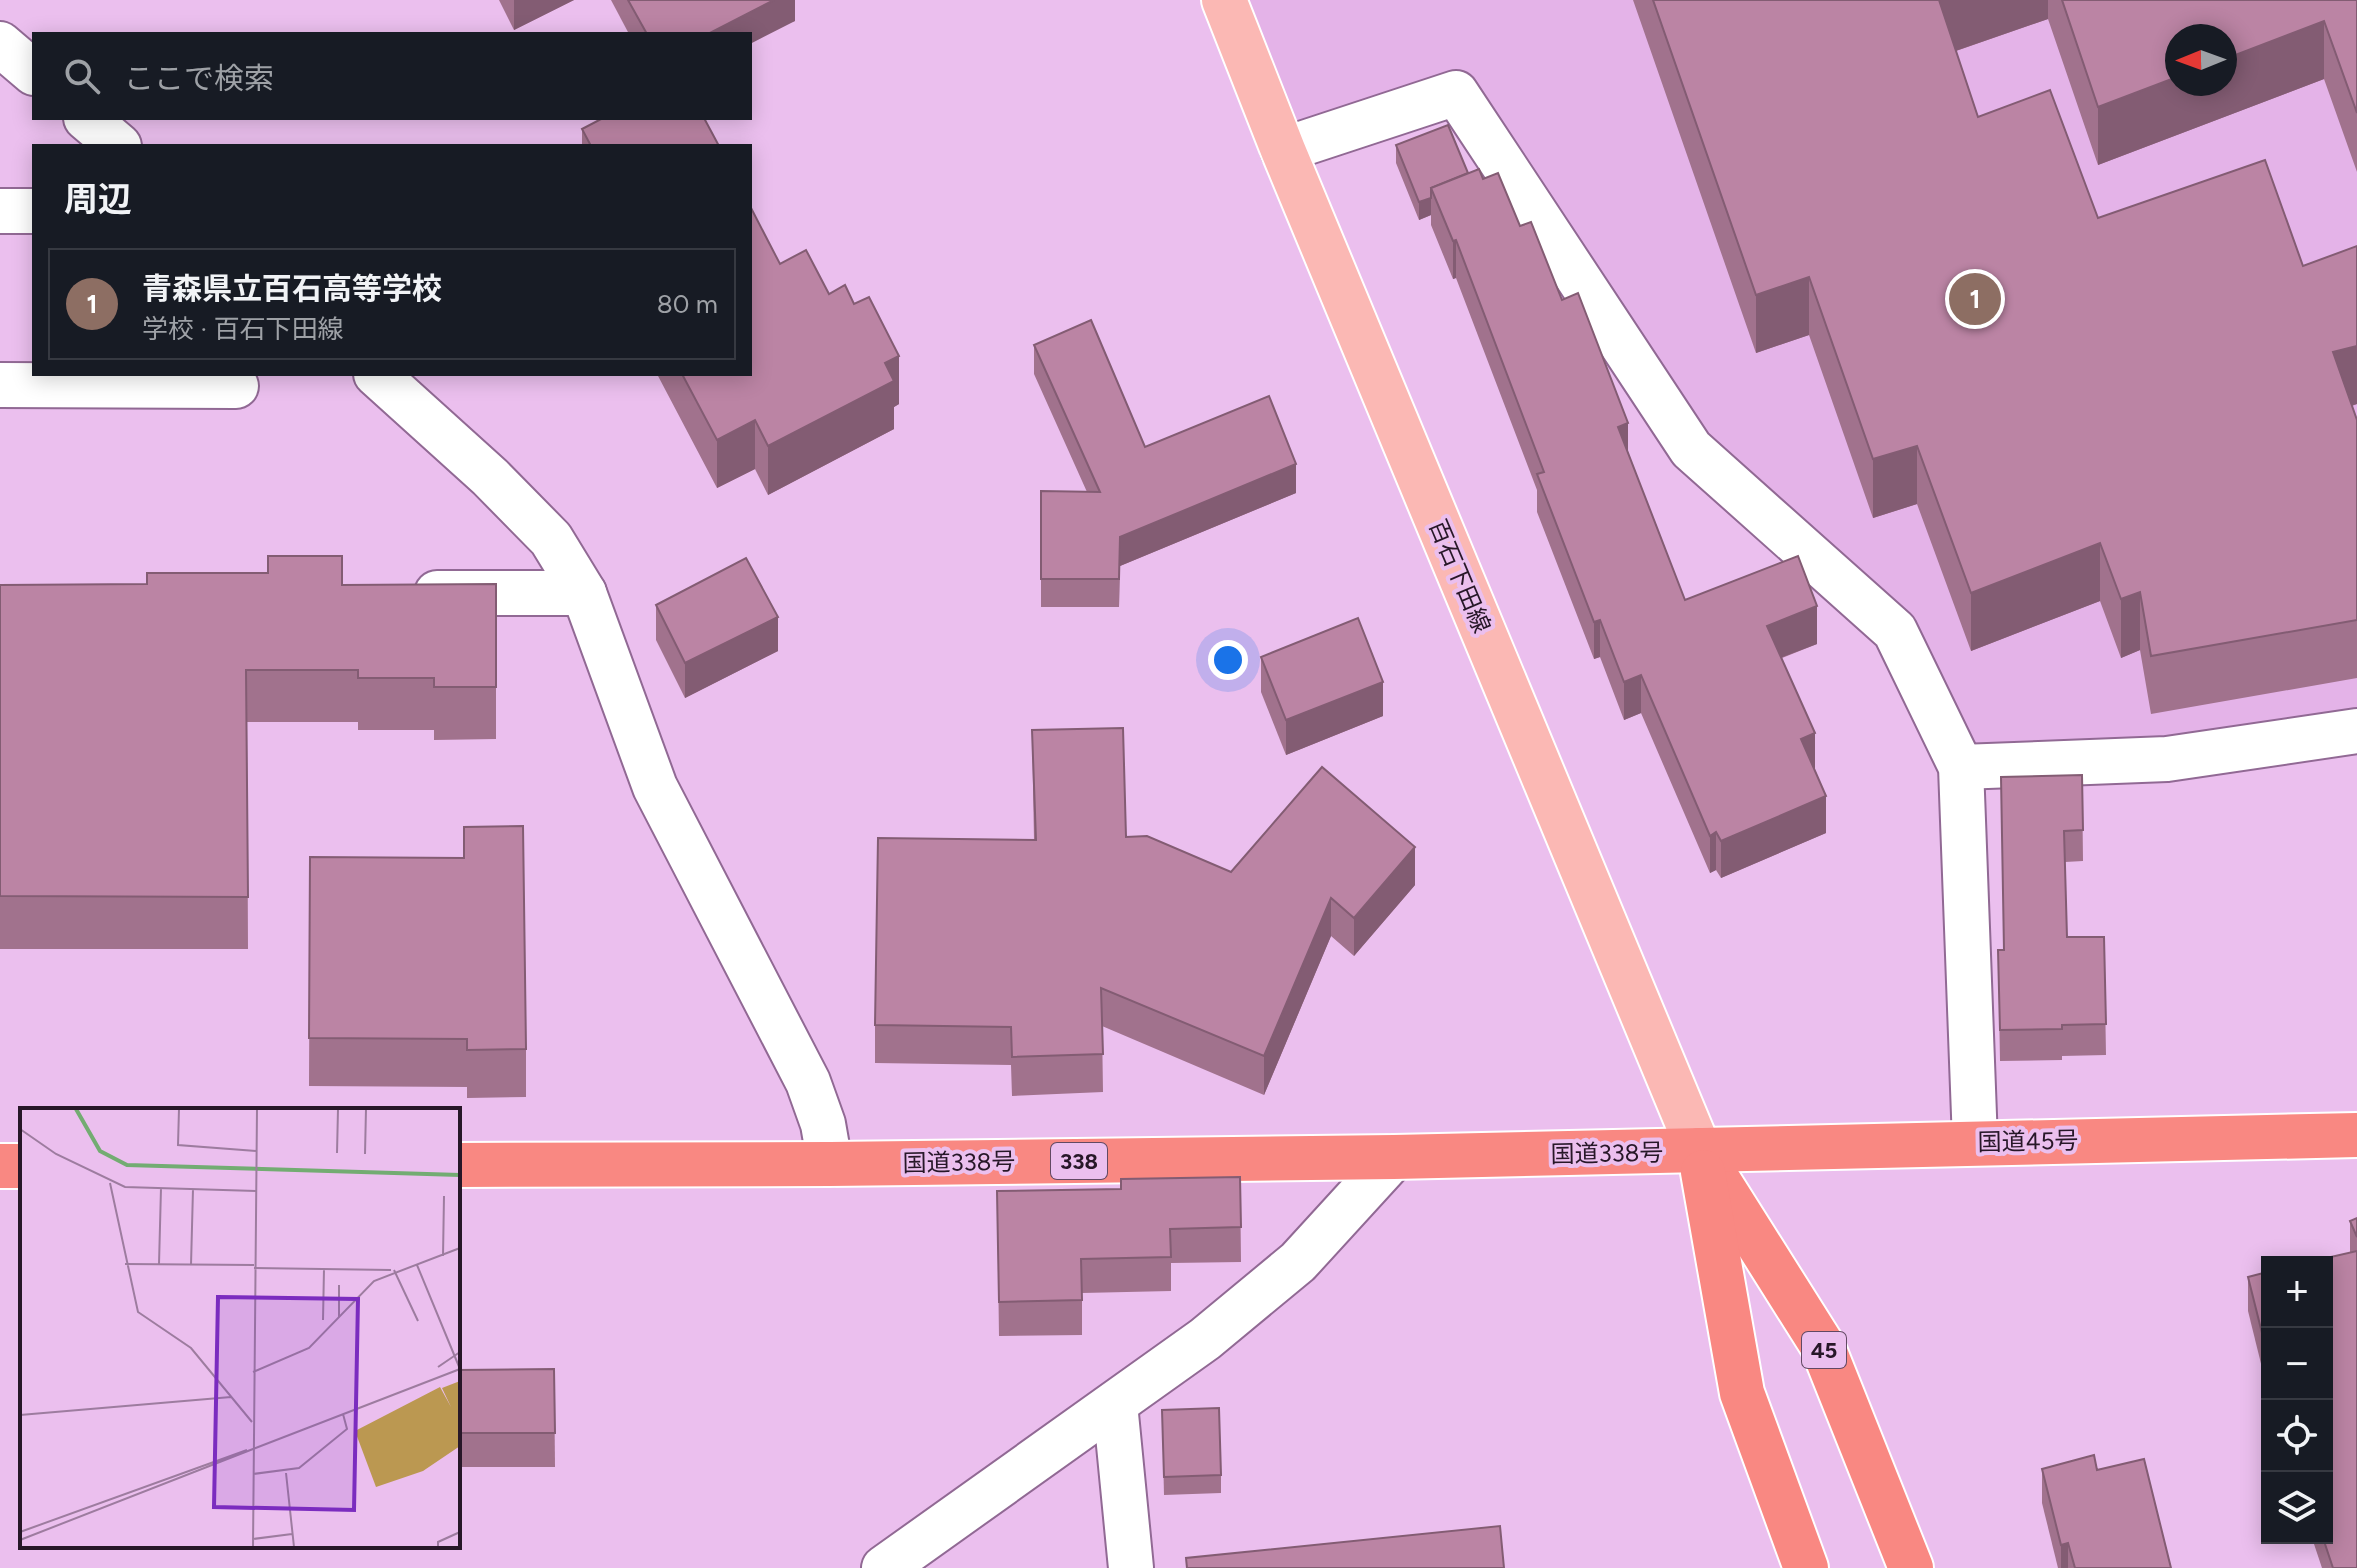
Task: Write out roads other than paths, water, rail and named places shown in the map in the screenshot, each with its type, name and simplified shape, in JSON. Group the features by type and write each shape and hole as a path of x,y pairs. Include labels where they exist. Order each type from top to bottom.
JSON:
{"highway":[{"name":"国道45号","path":"1699,1150 2357,1135"},
{"name":"国道338号","path":"460,1165 830,1164 1699,1150"},
{"path":"1699,1150 1742,1393 1806,1568"},
{"name":"45","path":"1699,1150 1822,1345 1911,1568"}],"main road":[{"name":"百石下田線","path":"1224,0 1283,150 1699,1150"}],"street":[{"path":"0,44 32,71"},
{"path":"1283,150 1456,93 1691,449 1895,631 1961,767 1975,1142"},
{"path":"88,120 117,144"},
{"path":"0,211 32,211"},
{"path":"378,376 490,477 551,539 584,593 655,787 808,1082 823,1124 830,1164"},
{"path":"0,385 236,386"},
{"path":"402,593 584,593"},
{"path":"1961,767 2167,759 2357,731"},
{"path":"884,1568 1205,1339 1298,1262 1394,1157"},
{"path":"1115,1404 1131,1568"}],"place":[{"name":"青森県立百石高等学校","path":"1975,299"}]}
